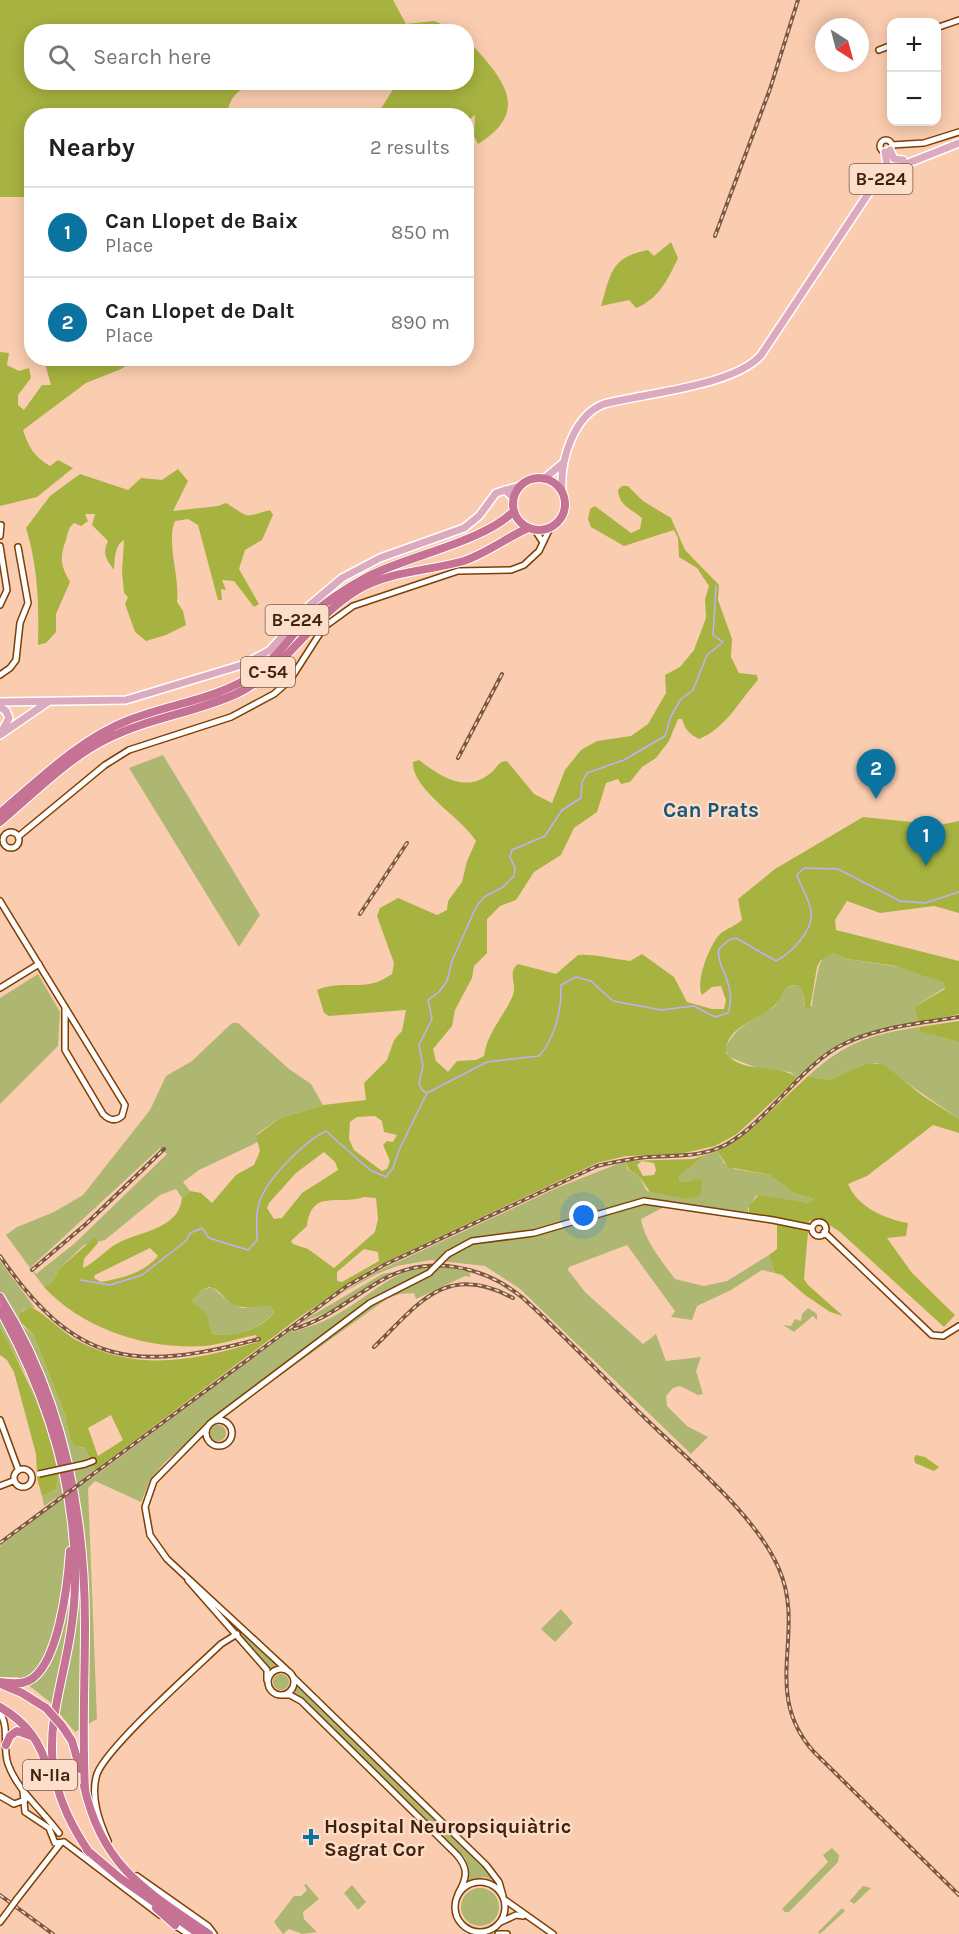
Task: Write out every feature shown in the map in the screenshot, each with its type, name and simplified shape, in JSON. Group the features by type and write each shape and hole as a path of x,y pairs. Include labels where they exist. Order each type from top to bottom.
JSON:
{"highway":[{"name":"B-224","path":"520,486 532,479 545,478"},
{"path":"520,486 514,498 514,511 517,518 532,529 550,528 565,512 566,504 562,490 545,478"},
{"name":"C-54","path":"2,816 84,744 105,731 128,720 215,694 256,672 283,648 310,616 349,587 385,569 481,532 499,523 514,511"},
{"name":"C-54","path":"2,816 106,739 145,723 218,701 259,681 323,615 361,588 394,575 467,560 532,529"},
{"path":"0,1297 44,1384 61,1431 74,1489 84,1591 85,1789"},
{"path":"0,1310 26,1361 54,1432 70,1510 75,1585 71,1628 51,1733 51,1756 53,1777 62,1806 89,1852"},
{"path":"0,1683 26,1682 40,1670 47,1659 65,1594 70,1510"},
{"name":"N-IIa","path":"0,1683 46,1708 62,1726 75,1750 98,1832 118,1864 161,1900 209,1934"},
{"name":"N-IIa","path":"0,1707 18,1719 36,1739 64,1818 77,1839 89,1852 133,1887 199,1934"},
{"path":"6,1745 10,1736 16,1731 26,1732 36,1739"},
{"path":"133,1887 175,1925"}],"main road":[{"name":"B-224","path":"824,257 855,203 876,178 903,160 959,142"},
{"name":"B-224","path":"545,478 563,464 582,419 592,410 627,398 728,376 747,368 766,349 824,257 866,195 880,180 906,164 959,142"},
{"path":"889,149 894,159 903,160"},
{"path":"876,178 887,165 889,149"},
{"path":"562,490 563,464"},
{"name":"B-224","path":"0,702 139,698 261,657 279,642 310,605 342,579 380,558 464,528 479,516 496,494 520,486"},
{"path":"505,490 514,498"},
{"path":"9,718 17,719 22,715 18,702"},
{"path":"0,734 48,702"},
{"path":"0,707 6,711 9,718"},
{"path":"0,734 9,718"}],"street":[{"path":"941,26 959,20"},
{"path":"879,50 887,47"},
{"path":"889,149 924,143 959,132"},
{"path":"0,536 1,525"},
{"path":"0,852 6,846 16,846 19,836 97,771 129,750 231,717 273,694 290,680 324,627 353,606 458,572 511,570 524,565 534,558 550,528"},
{"path":"532,529 542,541"},
{"path":"0,546 7,590 0,605"},
{"path":"0,675 10,669 16,660 20,623 28,603 18,547"},
{"path":"0,827 5,834 3,842 6,846"},
{"path":"5,834 12,831 19,836"},
{"path":"0,901 39,964 125,1105 120,1117 109,1119 103,1113 65,1050 65,1007"},
{"path":"0,988 39,964"},
{"path":"465,1934 455,1911 458,1894 467,1873 464,1863 301,1701 269,1689 267,1670 153,1542 147,1526 145,1507 150,1489 159,1474 210,1424 229,1409 378,1297 429,1273 448,1254 472,1241 525,1235 644,1201 773,1220 812,1228 817,1235 824,1232"},
{"path":"812,1228 816,1223 822,1223 824,1232 932,1335 943,1336 959,1326"},
{"path":"190,1446 203,1441 222,1445 229,1441 231,1433 225,1417 229,1409"},
{"path":"0,1420 3,1438 18,1469"},
{"path":"213,1444 206,1436 210,1424 219,1420 226,1423"},
{"path":"32,1475 93,1461"},
{"path":"18,1469 26,1469 32,1475 32,1481 24,1487 18,1486 14,1481 14,1473 18,1469"},
{"path":"0,1486 14,1481"},
{"path":"179,1570 288,1671 486,1865 499,1882 505,1910 498,1925 489,1934"},
{"path":"214,1934 208,1926 141,1879 120,1860 106,1836 98,1814 95,1793 97,1775 105,1760 227,1638 237,1634"},
{"path":"267,1680 275,1669 288,1671"},
{"path":"281,1695 292,1689 293,1677"},
{"path":"0,1713 5,1724 9,1766 56,1834 59,1843 188,1934"},
{"path":"0,1922 64,1836 56,1834 25,1812 21,1786"},
{"path":"0,1796 14,1804 33,1800"},
{"path":"458,1894 470,1884 484,1882 498,1888 504,1898 553,1934"},
{"path":"463,1925 477,1932 498,1925 516,1915 527,1917"},
{"path":"498,1934 507,1934"}],"green space":[{"path":"0,0 393,0 406,24 24,24 24,90 241,90 234,96 228,108 24,108 24,197 0,197"},
{"path":"434,21 442,24 406,24"},
{"path":"474,47 500,79 506,92 508,105 505,118 495,131 478,144 474,136 474,108 381,108 393,90 474,90"},
{"path":"671,242 678,258 657,294 636,308 629,300 601,306 614,268 620,262 626,257 648,250 654,256"},
{"path":"0,352 9,353 7,365 19,371 29,368 31,378 18,395 18,405 24,410 42,385 51,385 46,366 125,366 86,383 23,430 32,451 44,463 50,466 58,460 73,468 37,497 0,506"},
{"path":"178,469 188,481 173,511 226,503 246,515 270,510 273,515 262,540 245,550 239,569 259,604 254,607 234,581 222,580 226,590 221,589 222,600 218,600 198,525 188,519 175,521 172,549 177,582 177,602 183,611 186,625 166,635 146,641 135,632 125,604 128,597 124,593 122,572 124,540 117,549 114,570 106,556 105,549 108,541 92,525 95,514 85,514 88,521 81,526 74,523 72,525 62,552 63,566 70,582 56,614 56,632 46,643 38,645 37,586 26,528 50,496 80,474 128,490 141,478 162,480"},
{"path":"622,486 628,486 643,501 671,518 685,550 719,585 718,600 732,639 731,657 739,673 757,675 758,680 725,721 699,739 688,731 682,719 678,719 669,741 656,758 642,767 630,782 621,784 618,779 606,783 597,812 574,828 561,855 534,872 516,900 500,906 487,919 487,953 474,966 472,978 455,1010 452,1026 433,1049 436,1061 448,1072 457,1061 476,1060 484,1056 492,1032 513,995 513,971 518,964 556,974 578,955 630,961 642,954 674,977 687,1002 712,1009 724,1009 726,1000 721,986 712,987 702,995 700,981 712,945 721,933 742,920 738,899 775,869 863,817 940,825 959,821 959,913 934,906 880,913 847,901 835,920 836,930 959,961 959,1014 918,1023 914,1007 945,989 944,983 896,966 847,959 833,953 820,961 817,967 810,1008 805,1008 803,992 799,986 790,986 775,1005 744,1024 731,1036 726,1053 733,1060 751,1067 781,1071 798,1078 737,1134 715,1146 680,1154 626,1156 597,1163 373,1268 301,1316 95,1470 85,1448 76,1446 70,1439 65,1415 34,1336 20,1321 20,1313 30,1307 78,1341 101,1351 146,1360 190,1358 258,1342 256,1335 206,1346 162,1345 140,1340 98,1326 78,1315 44,1287 53,1281 59,1269 94,1238 97,1238 98,1243 84,1259 83,1268 118,1243 166,1223 174,1216 182,1198 190,1191 201,1193 212,1203 236,1175 254,1165 260,1151 256,1136 280,1118 323,1105 366,1100 364,1083 387,1060 394,1040 402,1031 406,1010 329,1016 324,1013 317,990 337,985 363,985 382,980 392,974 394,963 377,916 380,908 398,898 437,915 447,910 448,901 462,882 467,861 476,841 420,783 413,762 419,760 445,777 464,783 483,778 500,763 507,761 534,794 552,803 565,770 581,750 597,741 631,736 648,724 666,693 665,675 680,667 694,650 706,618 705,599 709,586 697,568 679,557 678,538 674,530 624,546 591,527 588,519 590,509 595,506 631,533 640,529 642,518 623,504 618,490","holes":["375,1116 382,1121 384,1132 397,1135 393,1142 387,1141 383,1145 390,1161 387,1169 382,1171 354,1150 349,1139 350,1122 357,1117","324,1152 335,1162 338,1170 302,1193 282,1218 274,1219 267,1208 296,1173","376,1198 378,1219 375,1232 334,1268 308,1249 293,1244 291,1241 307,1226 314,1207 320,1202","150,1248 158,1256 146,1267 125,1276 101,1282 94,1278 95,1275","364,1249 378,1252 379,1261 342,1282 337,1281 337,1272","209,1287 236,1305 269,1306 275,1312 262,1323 247,1331 230,1335 212,1334 206,1313 192,1301 202,1290","111,1415 123,1440 98,1456 88,1428"]},
{"path":"163,755 260,915 239,947 129,768"},
{"path":"833,953 847,959 906,968 944,983 946,987 914,1007 918,1023 853,1040 828,1054 798,1078 790,1072 762,1070 729,1057 725,1050 733,1035 776,1005 785,989 799,986 803,991 804,1005 812,1006 820,965 825,957"},
{"path":"38,974 60,1012 58,1046 0,1104 0,998"},
{"path":"959,1021 959,1042 921,1032 919,1027"},
{"path":"232,1023 238,1023 289,1069 311,1084 323,1105 280,1118 257,1134 258,1142 199,1170 183,1182 190,1191 182,1198 176,1189 160,1195 105,1240 84,1245 59,1269 53,1281 44,1287 6,1235 17,1227 54,1212 83,1195 150,1110 166,1076 192,1061","holes":["160,1148 167,1154 75,1243 36,1274 31,1267"]},
{"path":"919,1027 922,1032 959,1042 959,1119 878,1063 867,1063 829,1080 808,1076 834,1055 859,1042 886,1033"},
{"path":"867,1063 883,1064 923,1096 959,1119 959,1133 933,1125 867,1176 848,1184 858,1200 866,1206 891,1219 908,1223 906,1236 887,1238 912,1273 955,1315 944,1327 840,1232 819,1218 809,1221 804,1279 843,1316 830,1312 782,1275 775,1273 769,1255 777,1249 777,1225 749,1220 749,1205 759,1195 809,1203 814,1199 793,1193 770,1175 728,1167 717,1151 753,1128 808,1076 829,1080"},
{"path":"717,1151 724,1163 735,1169 770,1175 793,1193 814,1199 809,1203 756,1196 748,1208 749,1220 664,1207 641,1219 646,1236 675,1279 704,1286 727,1281 769,1255 775,1273 762,1270 731,1290 697,1306 692,1320 671,1317 675,1311 627,1245 569,1267 568,1270 585,1292 643,1344 656,1334 666,1361 701,1357 696,1371 703,1394 698,1395 680,1386 673,1388 666,1396 667,1406 687,1426 708,1437 691,1454 520,1289 485,1266 431,1260 397,1266 331,1299 378,1271 559,1187 625,1161 628,1170 639,1176 647,1191 685,1199 693,1180 680,1182 679,1176 705,1155"},
{"path":"705,1155 679,1176 680,1182 700,1179 702,1181 701,1193 696,1197 685,1199 650,1192 639,1176 629,1170 625,1161 693,1159","holes":["642,1161 654,1163 656,1170 654,1175 643,1176 637,1165"]},
{"path":"0,1261 35,1308 30,1307 22,1311 23,1326 34,1336 65,1415 70,1439 79,1447 85,1448 95,1470 89,1474 92,1478 292,1329 293,1332 331,1318 397,1276 411,1270 446,1268 470,1272 470,1277 465,1276 416,1299 414,1293 388,1298 231,1411 209,1420 201,1431 165,1462 150,1480 141,1502 95,1481 88,1488 97,1719 75,1732 50,1702 18,1677 0,1677 0,1546 59,1501 56,1498 44,1506 42,1496 55,1490 56,1459 26,1375 0,1327"},
{"path":"393,1272 330,1311 296,1325 382,1274"},
{"path":"212,1287 228,1301 242,1308 269,1306 275,1312 262,1323 246,1331 230,1335 212,1334 205,1313 192,1301 202,1290"},
{"path":"808,1308 817,1314 817,1320 813,1316 794,1332 783,1325 791,1326 795,1319 801,1321 802,1314"},
{"path":"0,1327 39,1408 54,1455 57,1475 55,1490 42,1496 37,1478 36,1454 14,1372 7,1360 0,1355"},
{"path":"215,1425 221,1425 226,1433 224,1439 215,1441 210,1436 210,1430"},
{"path":"916,1455 925,1457 939,1467 934,1471 915,1463"},
{"path":"561,1609 573,1623 555,1642 541,1629"},
{"path":"230,1619 279,1666 271,1669 228,1620"},
{"path":"278,1674 284,1674 289,1682 287,1688 278,1690 273,1685 273,1679"},
{"path":"296,1686 304,1690 489,1872 495,1881 485,1877 468,1880 469,1868 465,1858 334,1729 293,1693"},
{"path":"832,1848 839,1855 838,1862 789,1912 785,1912 782,1909 828,1862 823,1855"},
{"path":"306,1884 319,1899 303,1912 304,1919 317,1932 302,1934 289,1929 283,1934 274,1922 294,1896 301,1896 307,1890 304,1885"},
{"path":"352,1885 366,1902 358,1910 344,1893"},
{"path":"863,1886 871,1888 854,1904 850,1901 844,1907"},
{"path":"480,1888 494,1893 499,1907 494,1921 480,1926 466,1921 461,1907 466,1893"},
{"path":"842,1908 845,1911 820,1934 818,1932"}],"waterway":[{"path":"427,1093 422,1090 419,1083 423,1066 419,1045 432,1019 428,1000 439,992 447,981 452,961 476,907 484,897 503,887 514,876 515,868 510,857 512,850 545,836 562,810 581,798 582,782 587,773 624,760 665,736 671,716 681,699 693,690 707,655 723,642 713,635 716,586"},
{"path":"80,1280 110,1285 142,1275 186,1241 190,1233 202,1228 209,1238 248,1250 257,1240 258,1208 266,1189 289,1160 326,1131 370,1170 386,1177 393,1168 399,1150 427,1093 487,1062 539,1056 545,1049 556,1023 561,985 576,977 591,981 613,1001 661,1010 694,1006 715,1017 728,1013 730,994 720,962 719,949 729,940 736,938 776,961 788,953 805,934 811,919 810,906 797,875 804,868 838,869 900,901 925,903 959,892"}],"railway":[{"path":"715,236 770,89 798,0"},
{"path":"458,758 502,674"},
{"path":"360,914 407,843"},
{"path":"0,1543 347,1286 384,1265 597,1166 647,1157 698,1154 727,1144 757,1121 814,1064 844,1044 871,1033 959,1017"},
{"path":"32,1270 86,1224 164,1149"},
{"path":"0,1256 28,1293 55,1320 83,1340 112,1352 143,1357 177,1356 259,1339"},
{"path":"294,1329 329,1313 382,1280 418,1267 455,1267 473,1271 491,1278 523,1298 720,1489 754,1529 779,1569 786,1593 789,1616 787,1685 790,1707 798,1730 814,1752 959,1895"},
{"path":"374,1347 419,1303 451,1286 469,1284 489,1288 513,1298"},
{"path":"0,1895 53,1934"}],"place":[{"name":"Can Llopet de Dalt","path":"876,799"},
{"name":"Can Llopet de Baix","path":"926,866"},
{"name":"Hospital Neuropsiquiàtric Sagrat Cor","path":"311,1837"}],"district":[{"name":"Can Prats","path":"711,810"}]}
